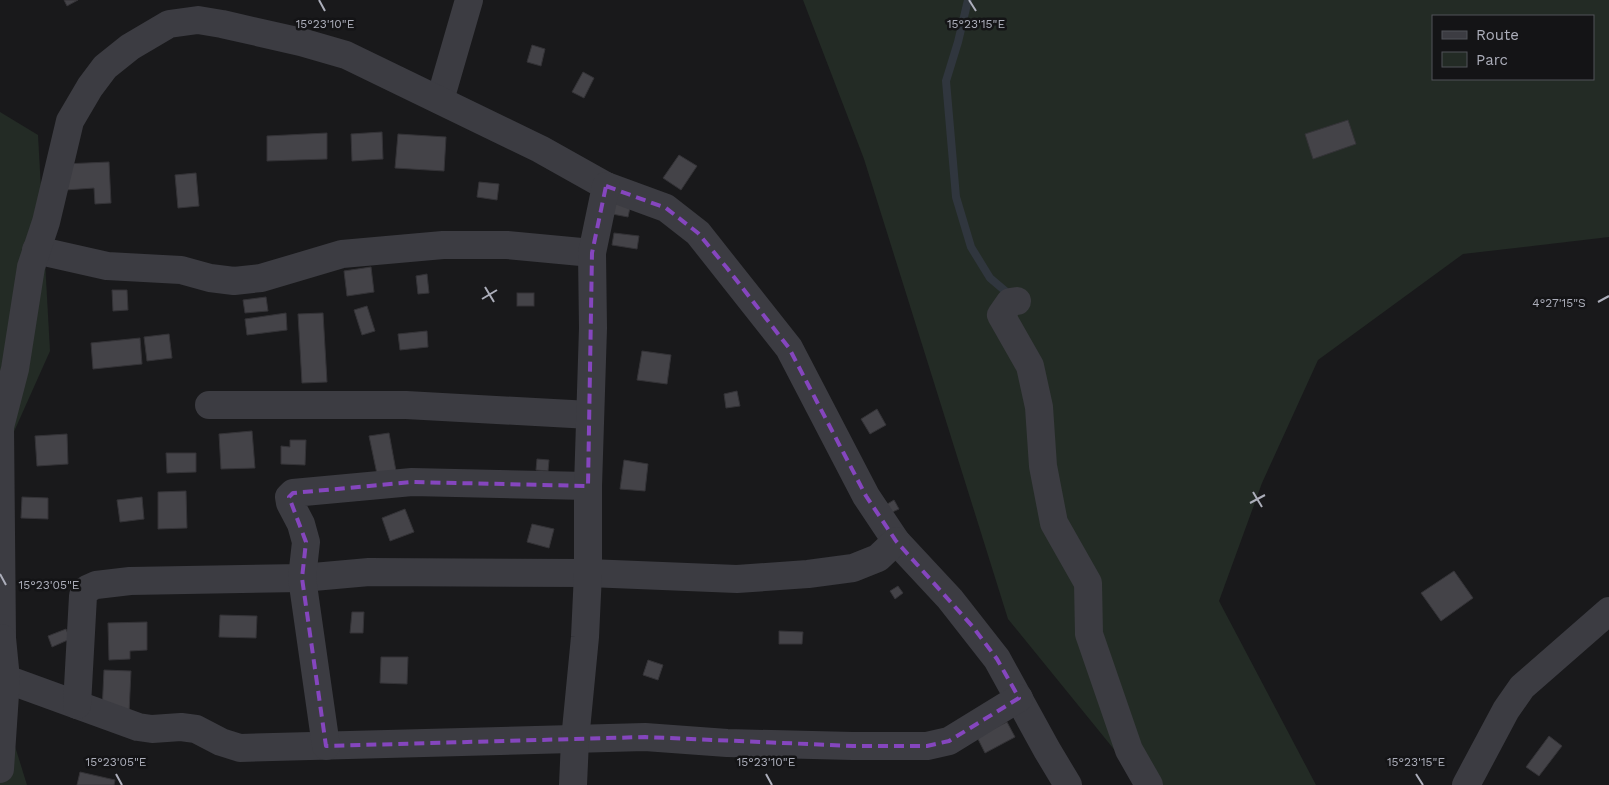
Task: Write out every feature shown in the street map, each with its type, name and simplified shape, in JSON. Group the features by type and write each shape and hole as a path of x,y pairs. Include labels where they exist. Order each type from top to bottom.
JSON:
{"street":[{"path":"440,100 469,0"},
{"path":"0,769 6,679 1,638 0,427 15,369 31,267 46,222 70,121 90,86 105,67 130,47 169,24 198,20 301,42 346,55 540,149 606,186 666,208 698,233 789,348 866,496 896,541 950,599 997,658 1068,785"},
{"path":"573,785 575,740 585,637 588,573 588,486 593,328 592,253 606,186"},
{"path":"36,250 107,266 181,270 234,282 262,278 342,254 443,245 507,245 592,253"},
{"path":"1017,301 1010,302 1001,315 1030,366 1039,407 1043,466 1054,524 1088,583 1089,634 1129,750 1149,785"},
{"path":"209,406 406,405 590,415"},
{"path":"326,746 302,578 306,542 301,524 290,503 289,497 293,493 412,482 588,486"},
{"path":"77,705 83,596 87,589 96,585 130,581 302,578 369,572 588,573 737,579 808,574 853,568 878,558 896,541"},
{"path":"1466,785 1506,710 1522,687 1609,611"},
{"path":"6,679 138,727 152,729 181,727 196,729 221,742 240,748 645,737 727,743 926,746 949,741 1018,698"}],"highlighted area":[{"path":"606,186 666,208 698,233 727,268 789,348 866,496 896,541 973,627 997,659 1019,698 949,741 927,746 853,746 645,737 326,746 302,578 306,542 289,497 293,493 412,482 588,486 592,253"}],"green space":[{"path":"803,0 1609,0 1609,237 1463,254 1318,360 1262,483 1219,601 1316,785 1143,785 1008,619 864,159"},
{"path":"0,112 38,135 50,351 0,463"},
{"path":"0,698 27,785 0,785"}],"building":[{"path":"64,0 78,0 67,6"},
{"path":"532,45 545,49 541,66 527,62"},
{"path":"583,72 594,78 584,98 572,92"},
{"path":"1348,120 1356,144 1313,159 1305,134"},
{"path":"382,132 383,159 352,161 351,134"},
{"path":"327,133 327,159 267,161 267,136"},
{"path":"398,134 446,137 444,171 395,168"},
{"path":"679,155 697,166 681,190 663,178"},
{"path":"109,162 111,203 95,204 94,188 65,190 64,164"},
{"path":"196,173 199,206 178,208 175,175"},
{"path":"479,182 499,184 497,200 477,197"},
{"path":"611,198 631,203 628,217 607,213"},
{"path":"614,233 639,236 637,249 612,245"},
{"path":"371,267 374,292 347,296 344,271"},
{"path":"427,274 429,293 418,294 416,276"},
{"path":"112,290 127,290 128,310 113,311"},
{"path":"517,293 534,293 534,306 517,306"},
{"path":"266,297 268,311 245,313 243,300"},
{"path":"367,306 375,331 362,335 354,310"},
{"path":"286,313 287,330 247,335 245,319"},
{"path":"323,313 327,382 302,383 298,314"},
{"path":"427,331 428,347 400,350 398,334"},
{"path":"169,334 172,358 147,361 144,337"},
{"path":"140,338 142,364 93,369 91,343"},
{"path":"642,351 671,355 667,384 637,380"},
{"path":"737,391 740,406 726,408 724,394"},
{"path":"877,409 886,425 870,434 861,419"},
{"path":"252,431 255,468 221,469 219,434"},
{"path":"389,433 396,471 377,474 369,436"},
{"path":"67,434 68,464 37,466 35,436"},
{"path":"290,440 306,440 305,465 281,464 281,446 290,447"},
{"path":"166,453 196,453 196,472 167,473"},
{"path":"537,459 549,460 548,471 536,470"},
{"path":"624,460 648,464 645,491 620,489"},
{"path":"186,491 187,528 158,529 158,492"},
{"path":"22,497 48,498 48,519 21,518"},
{"path":"142,497 144,519 120,522 117,500"},
{"path":"894,500 899,509 888,514 884,506"},
{"path":"405,509 414,532 390,541 382,518"},
{"path":"532,524 554,529 549,548 527,542"},
{"path":"1454,571 1473,598 1441,621 1421,593"},
{"path":"898,586 903,593 895,599 890,591"},
{"path":"352,612 364,612 363,633 350,633"},
{"path":"220,615 257,616 256,638 219,637"},
{"path":"147,622 147,650 130,651 130,659 109,660 108,623"},
{"path":"66,629 70,639 52,647 48,636"},
{"path":"779,631 803,632 802,644 779,644"},
{"path":"381,657 408,657 407,684 380,683"},
{"path":"648,660 663,665 658,680 643,675"},
{"path":"104,670 131,671 129,713 102,712"},
{"path":"1007,722 1015,737 985,753 977,737"},
{"path":"1549,736 1562,746 1539,776 1526,767"},
{"path":"80,772 115,780 114,785 77,785"}],"waterway":[{"path":"968,0 946,81 956,197 971,247 990,278 1010,295"}]}
